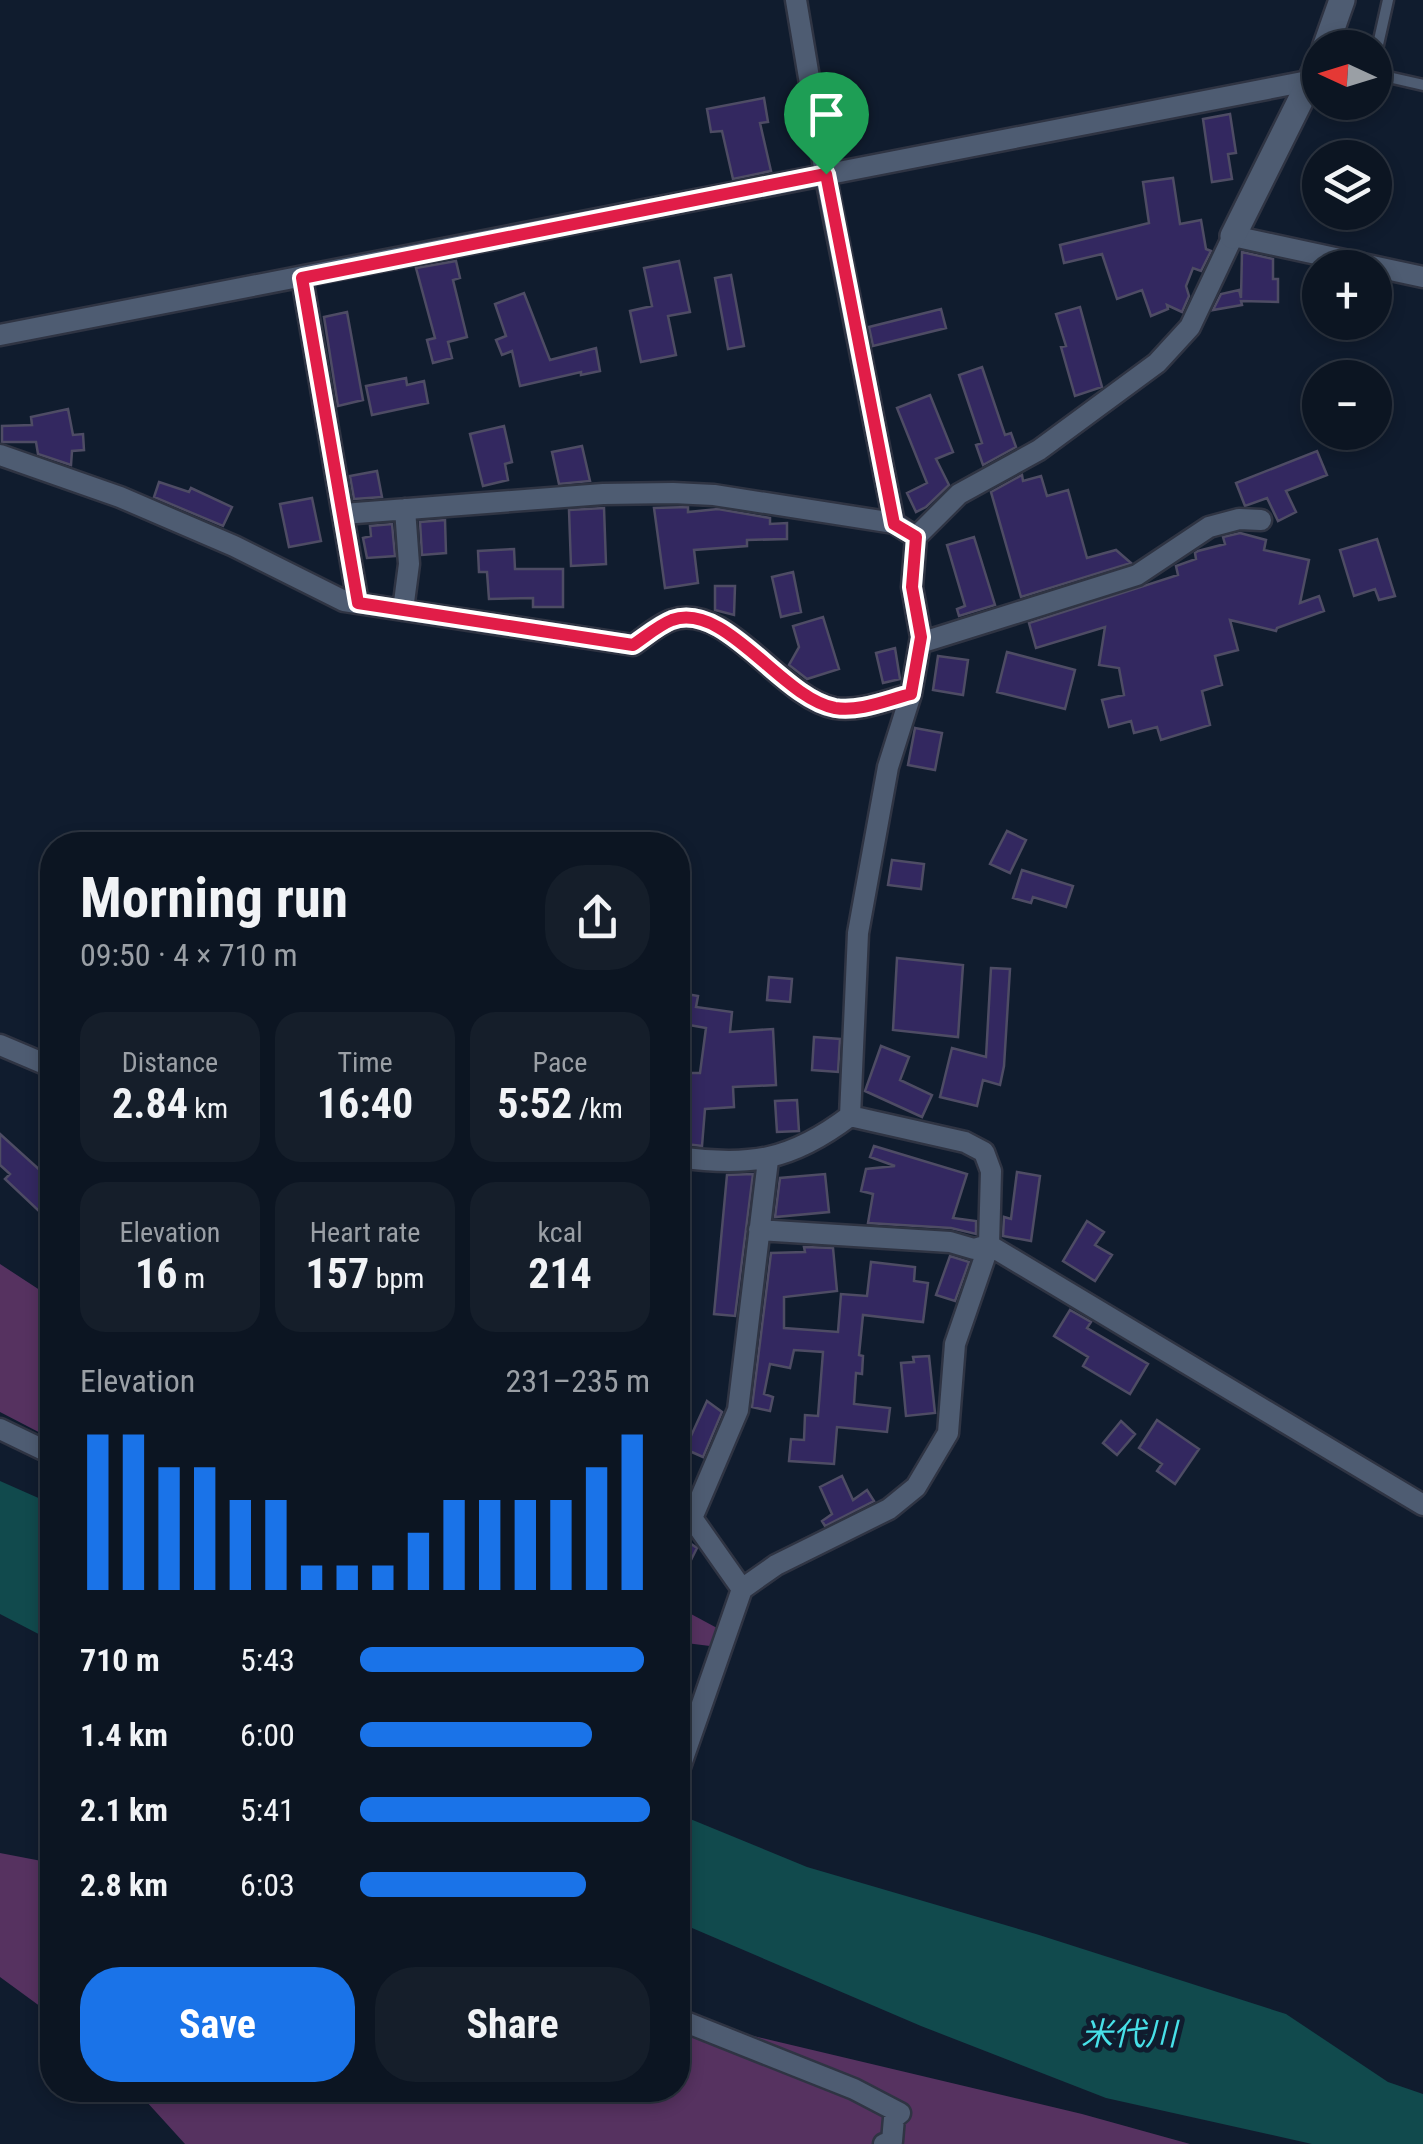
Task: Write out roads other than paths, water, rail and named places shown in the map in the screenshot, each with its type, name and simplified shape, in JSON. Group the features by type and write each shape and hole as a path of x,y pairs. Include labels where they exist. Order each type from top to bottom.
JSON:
{"street":[{"path":"796,0 894,524"},
{"path":"1331,30 1342,0"},
{"path":"0,335 826,174 1302,73"},
{"path":"690,1159 768,1160 823,1137 850,1116 858,932 888,767 911,694 920,643 912,587 916,537 959,494 1039,450 1156,363 1190,326 1302,98"},
{"path":"1233,236 1423,276"},
{"path":"302,278 358,603"},
{"path":"0,455 120,497 234,546 344,602 633,645 673,619 709,620 772,673 831,708 852,709 911,694"},
{"path":"343,514 602,494 714,494 894,524 916,537"},
{"path":"403,610 408,564 405,509"},
{"path":"920,643 1137,574 1210,526 1239,519 1261,520"},
{"path":"0,1045 40,1062"},
{"path":"690,1722 742,1589 776,1565 888,1509 916,1486 948,1433 955,1344 988,1245 990,1172 984,1152 965,1142 850,1116"},
{"path":"692,1518 738,1410 768,1160"},
{"path":"759,1230 930,1240 974,1249 988,1245 1423,1505"},
{"path":"0,1429 40,1448"},
{"path":"690,1515 742,1589"},
{"path":"690,2024 854,2089 900,2113 894,2118 892,2141 884,2144"}],"lane":[{"path":"1381,30 1388,0"},
{"path":"1392,78 1423,85"}],"water":[{"path":"0,1481 40,1499 40,1635 0,1614"},
{"name":"米代川","path":"690,1819 807,1867 1036,1934 1286,2014 1388,2082 1423,2094 1423,2144 1312,2144 1106,2098 921,2026 690,1927"}]}
